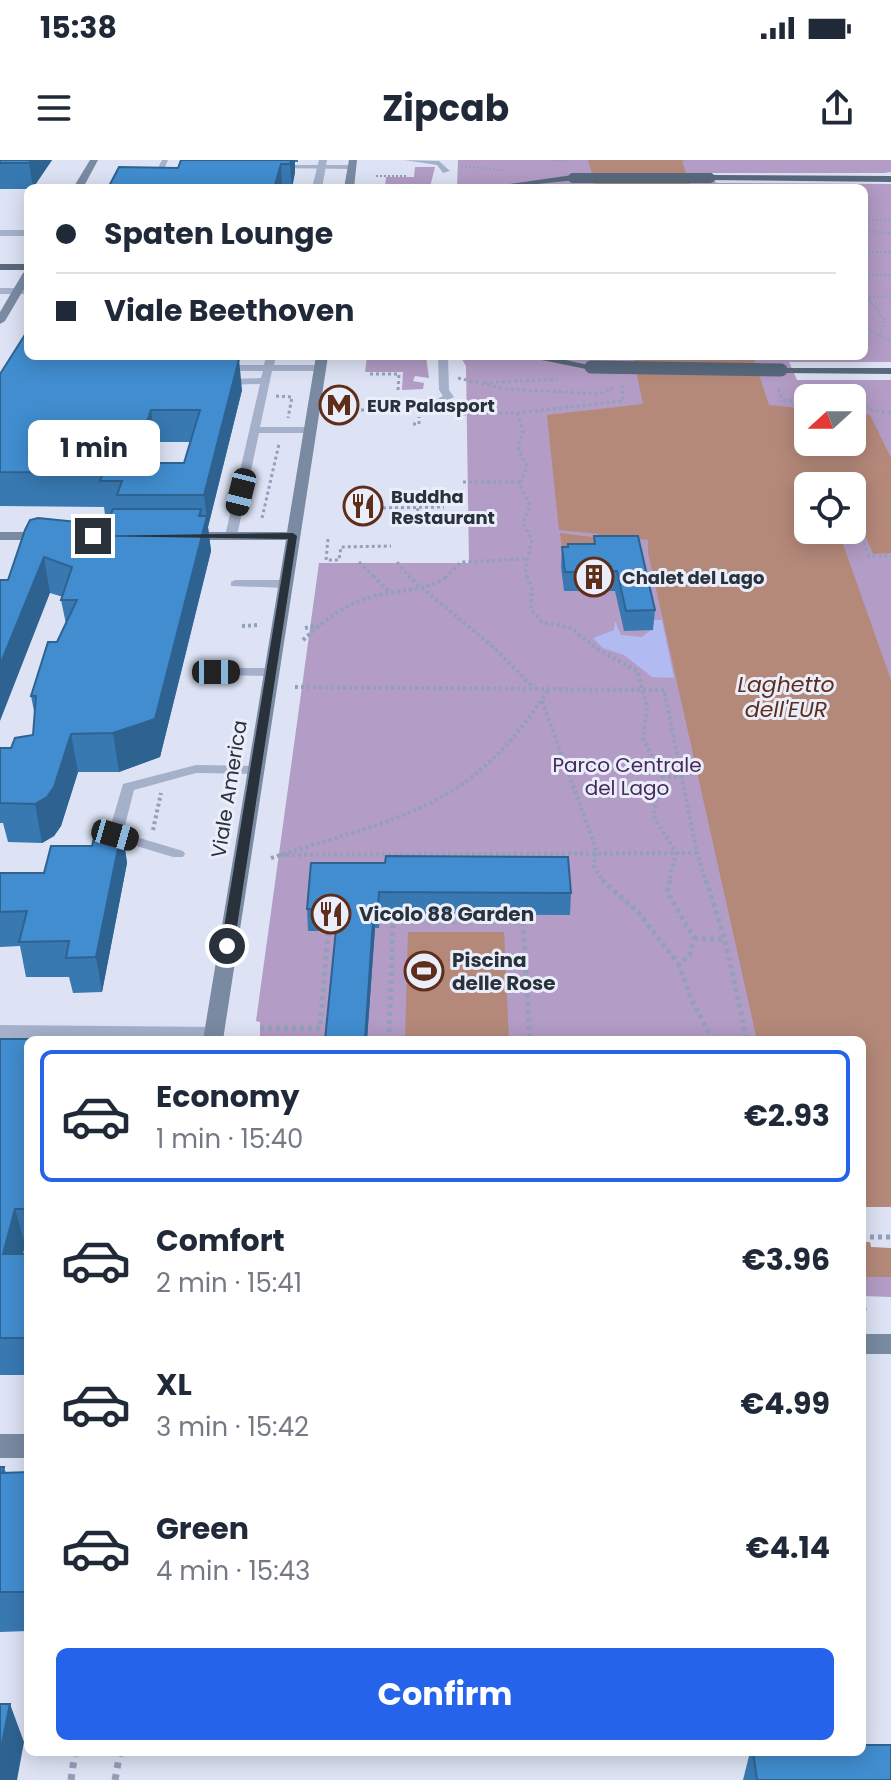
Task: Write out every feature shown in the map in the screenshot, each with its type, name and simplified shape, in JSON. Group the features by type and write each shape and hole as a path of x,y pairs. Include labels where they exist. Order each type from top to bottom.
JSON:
{"main road":[{"path":"531,184 573,178 891,179"},
{"path":"0,255 24,255"},
{"path":"0,267 24,270"},
{"path":"551,360 591,367 783,376 891,371"}],"street":[{"path":"80,184 94,160"},
{"path":"318,184 322,163"},
{"path":"350,184 353,163"},
{"path":"0,233 24,233"},
{"path":"0,291 22,291"},
{"path":"0,321 22,291"},
{"name":"Viale America","path":"214,1036 321,362"},
{"path":"0,536 62,536"},
{"path":"170,536 293,536"},
{"path":"0,1032 171,1036"},
{"path":"866,1344 891,1344"},
{"path":"0,1446 24,1446"}],"lane":[{"path":"165,160 157,178 168,184"},
{"path":"407,160 438,162 446,171"},
{"path":"446,181 448,160"},
{"path":"264,167 353,163"},
{"path":"439,401 449,397 444,390 443,360"},
{"path":"269,371 210,372 269,371 321,362"},
{"path":"231,536 269,371"},
{"path":"256,430 309,430"},
{"path":"235,584 285,584"},
{"path":"216,672 271,672"},
{"path":"178,854 115,835 128,787 196,769 255,770"}],"path":[{"path":"456,165 514,171"},
{"path":"376,176 386,176"},
{"path":"868,219 891,221"},
{"path":"868,231 891,233"},
{"path":"868,252 891,252"},
{"path":"868,275 891,275"},
{"path":"885,320 868,298 891,296"},
{"path":"885,320 891,318"},
{"path":"880,336 885,320"},
{"path":"868,328 891,341"},
{"path":"269,371 273,396 292,397 287,424"},
{"path":"370,374 399,374 398,390"},
{"path":"783,376 776,383 783,400 794,401"},
{"path":"445,377 505,389 600,394 622,388"},
{"path":"481,383 511,379 566,380"},
{"path":"463,414 517,413 623,401 621,381"},
{"path":"866,406 870,409"},
{"path":"866,409 891,412"},
{"path":"361,410 367,410"},
{"path":"517,413 515,415 523,431 518,448 527,466 520,482 530,505 523,522 532,540 526,559 535,617 571,628 599,650 627,664 637,671 644,689 647,706 643,738 662,777 653,815 676,853 667,892 694,938 690,954 679,965"},
{"path":"413,424 419,424 419,417"},
{"path":"254,518 264,518 280,438 270,438"},
{"path":"463,482 520,482"},
{"path":"410,516 417,516 418,507"},
{"path":"377,508 444,507"},
{"path":"328,539 326,560 339,560 341,547 391,546"},
{"path":"864,544 869,556 891,556"},
{"path":"303,640 319,625 354,603 444,579 461,562 526,559"},
{"path":"359,562 389,592"},
{"path":"397,562 417,587 493,647 535,688"},
{"path":"305,628 319,625"},
{"path":"242,626 257,627"},
{"path":"661,680 697,853 725,940 746,1036"},
{"path":"295,687 664,690"},
{"path":"271,858 392,820 460,791 502,756 549,689"},
{"path":"542,701 590,830 596,849 593,856 605,884 639,913 679,965 691,999 711,1036"},
{"path":"662,777 682,777"},
{"path":"152,835 163,784"},
{"path":"280,855 593,856 697,853"},
{"path":"297,855 297,865"},
{"path":"564,856 565,864"},
{"path":"389,1036 393,922 523,922 530,1036"},
{"path":"260,1028 320,1028 328,934"},
{"path":"694,938 725,940"},
{"path":"866,1237 891,1237"},
{"path":"71,1780 74,1756"},
{"path":"115,1780 119,1756"}],"green space":[{"name":"Parco Centrale del Lago","path":"458,160 891,160 891,172 884,173 712,173 716,183 891,184 891,362 789,362 797,380 891,380 891,1297 866,1296 866,1036 260,1036 260,1022 256,1021 319,563 469,563 466,366 462,360 868,360 868,184 457,184"},
{"path":"415,167 435,167 431,184 385,184 386,177 414,177"},
{"path":"366,360 427,360 429,378 415,376 413,381 424,383 423,389 402,390 403,372 365,372"}],"sand":[{"path":"650,620 662,620 674,678 652,677 624,655 603,648 593,638 614,630 615,621 621,635 642,637 651,630"}],"water":[{"path":"588,160 685,160 682,161 690,184 595,184"},
{"name":"Laghetto dell'EUR","path":"634,360 754,360 769,405 794,408 794,456 866,456 866,415 870,415 891,458 891,553 873,554 866,538 866,472 794,472 794,544 843,544 891,680 891,1277 866,1277 866,1036 756,1036 648,553 648,540 629,538 562,548 560,533 600,538 599,534 559,530 547,415 643,404"},
{"path":"408,932 504,932 509,1036 405,1036"}],"pier":[{"path":"866,1207 891,1207 891,1248 871,1247 870,1242 866,1242"}],"building":[{"path":"0,160 31,160 29,163 0,163"},
{"path":"181,160 291,160 290,164 281,164 275,184 110,184 119,167 178,168"},
{"path":"24,336 24,360 239,360 204,495 117,495 122,481 100,481 103,473 0,472 0,374","holes":["151,410 200,410 184,463 133,463"]},
{"path":"113,509 201,509 199,516 207,516 155,719 113,733 71,734 54,787 47,797 35,804 0,803 0,748 11,748 15,738 33,735 36,696 31,696 48,642 57,642 77,600 61,600 72,567 44,557 0,665 0,580 8,580 30,520 38,518 107,525"},
{"path":"594,536 638,536 655,610 626,611 617,571 565,572 562,547 568,547 568,544 595,544"},
{"path":"122,829 96,957 66,958 69,941 19,942 27,911 0,912 0,873 44,873 51,846 92,846 96,830"},
{"path":"386,856 568,857 571,893 379,892 378,906 374,906 365,1036 325,1036 338,909 307,909 311,863 385,863"},
{"path":"0,1039 24,1039 24,1209 15,1209 3,1254 24,1254 24,1338 0,1338"},
{"path":"0,1467 4,1467 2,1473 24,1472 24,1592 0,1592"},
{"path":"0,1704 10,1704 0,1753"},
{"path":"866,1745 891,1745 891,1780 757,1780 754,1756 866,1756"}],"place":[{"name":"EUR Palasport","path":"339,405"},
{"name":"Buddha Restaurant","path":"363,506"},
{"name":"Chalet del Lago","path":"594,577"},
{"name":"Vicolo 88 Garden","path":"331,914"},
{"name":"Piscina delle Rose","path":"424,971"}],"route":[{"path":"93,536 293,536 227,946"}]}
